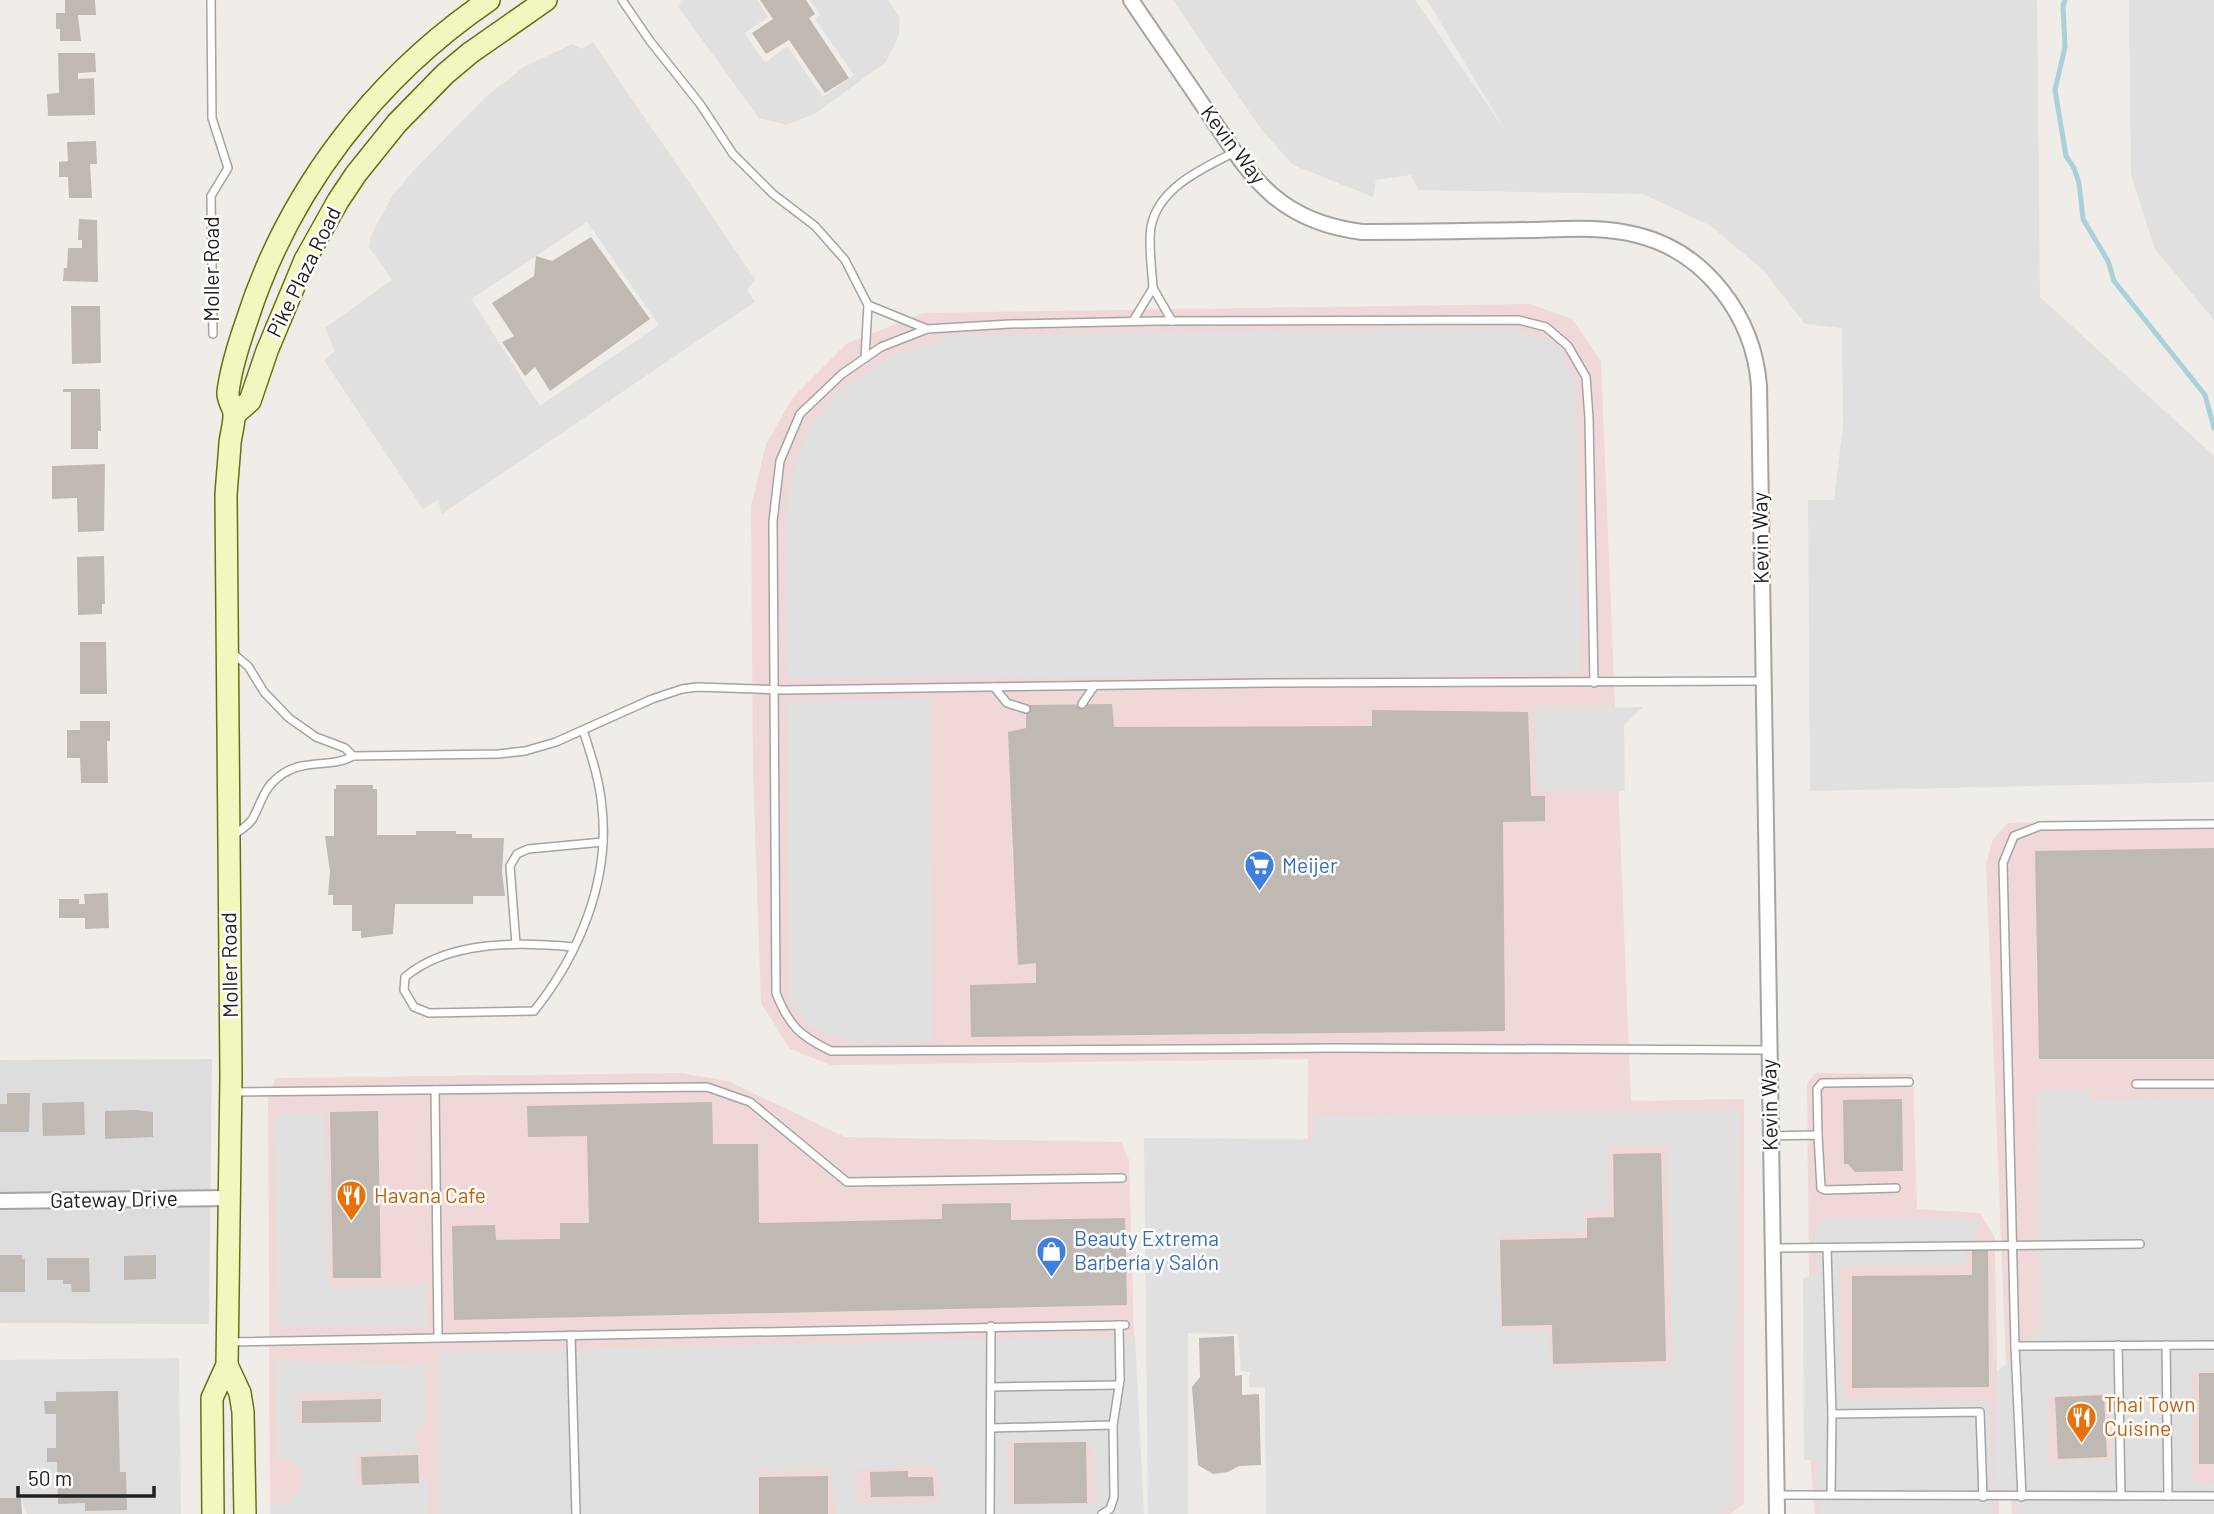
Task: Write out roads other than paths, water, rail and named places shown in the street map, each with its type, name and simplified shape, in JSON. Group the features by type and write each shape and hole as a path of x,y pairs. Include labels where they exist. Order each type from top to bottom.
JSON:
{"main road":[{"name":"Pike Plaza Road","path":"226,566 226,496 235,414 227,396 242,335 273,251 305,192 349,128 387,85 444,32 489,0"},
{"name":"Pike Plaza Road","path":"235,414 250,401 267,351 305,260 362,165 397,123 445,74 470,53 546,0"},
{"name":"Moller Road","path":"213,1514 212,1398 227,1365 228,1342 231,1093 226,566"},
{"name":"Moller Road","path":"227,1365 240,1393 243,1412 245,1514"}],"street":[{"name":"Kevin Way","path":"1131,0 1250,174 1281,203 1336,228 1362,232 1604,229 1654,240 1670,247 1704,272 1728,298 1745,327 1758,377 1777,1514"},
{"name":"Gateway Drive","path":"0,1201 229,1198"}],"lane":[{"name":"Moller Road","path":"211,0 212,118 228,168 211,196 212,334"},
{"path":"622,0 650,41 700,104 733,154 773,194 815,226 845,260 868,305 865,358"},
{"path":"1172,321 1153,288 1151,226 1165,197 1194,172 1235,152"},
{"path":"1133,321 1153,288"},
{"path":"868,305 927,329"},
{"path":"1594,683 1586,377 1568,346 1546,327 1520,320 1010,324 927,329 881,347 842,374 800,414 780,461 773,521 772,689 776,993 786,1019 807,1039 831,1051 1336,1048 1769,1050"},
{"path":"227,649 248,666 264,692 289,718 316,737 345,748 353,756"},
{"path":"229,839 253,820 265,791 281,775 300,765 342,762 353,756 512,753 539,748 652,699 682,689 1764,681"},
{"path":"1082,704 1095,685"},
{"path":"994,687 1007,703 1026,709"},
{"path":"574,947 529,943 451,952 420,965 405,977 404,990 414,1007 429,1013 534,1011 550,991 574,947 584,927 600,873 603,842 601,797 583,730"},
{"path":"2022,1497 2015,1346 2003,863 2014,836 2040,826 2214,824"},
{"path":"516,944 510,866 517,854 528,849 603,842"},
{"path":"1896,1188 1821,1188 1818,1089 1822,1083 1909,1082"},
{"path":"2136,1084 2214,1084"},
{"path":"231,1093 707,1087 750,1102 846,1181 1122,1178"},
{"path":"435,1090 438,1337"},
{"path":"1771,1136 1818,1135"},
{"path":"1773,1248 2140,1244"},
{"path":"1827,1248 1832,1414 1831,1495"},
{"path":"228,1342 1122,1325 1119,1385 1113,1425 1114,1497 1110,1509 1102,1514"},
{"path":"990,1514 991,1326"},
{"path":"571,1335 576,1514"},
{"path":"2118,1345 2121,1496"},
{"path":"2166,1345 2168,1496"},
{"path":"2015,1346 2214,1345"},
{"path":"991,1387 1119,1385"},
{"path":"1832,1414 1980,1412 1983,1497"},
{"path":"991,1428 1113,1425"},
{"path":"1777,1494 2214,1496"}],"waterway":[{"path":"2065,0 2065,47 2055,90 2066,156 2079,183 2083,219 2108,261 2114,281 2205,395 2214,428"}],"place":[{"name":"Meijer","path":"1259,893"},
{"name":"Havana Cafe","path":"351,1223"},
{"name":"Beauty Extrema Barbería y Salón","path":"1051,1278"},
{"name":"Thai Town Cuisine","path":"2081,1444"}]}
